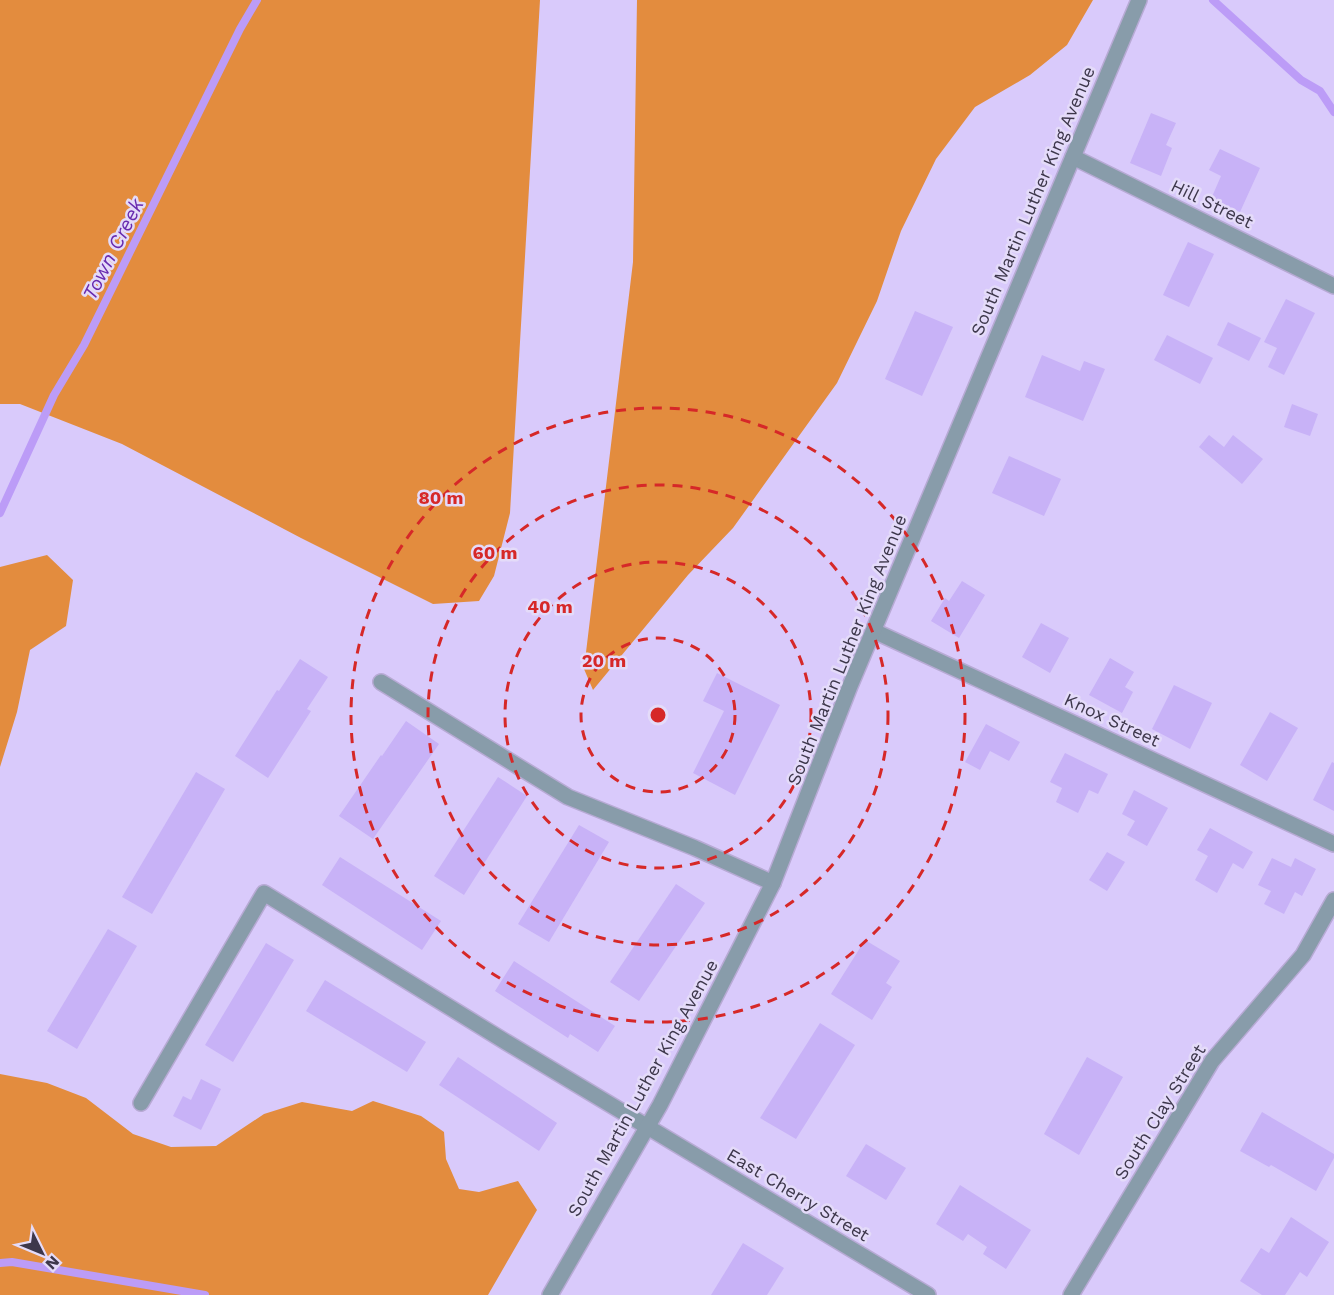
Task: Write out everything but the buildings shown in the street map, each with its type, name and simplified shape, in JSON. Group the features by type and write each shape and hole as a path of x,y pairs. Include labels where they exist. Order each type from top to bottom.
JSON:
{"street":[{"name":"South Martin Luther King Avenue","path":"550,1295 647,1128 773,883 850,686 1139,0"},
{"name":"Hill Street","path":"1073,157 1334,286"},
{"name":"Knox Street","path":"874,631 1334,844"},
{"path":"381,682 568,797 695,848 773,883"},
{"name":"East Cherry Street","path":"141,1103 264,893 647,1128 928,1295"},
{"name":"South Clay Street","path":"1071,1295 1212,1061 1303,955 1334,900"}],"shaded area":[{"path":"0,0 540,0 510,513 494,576 479,601 433,604 122,444 20,404 0,404"},
{"path":"637,0 1093,0 1067,45 1030,75 975,107 936,159 901,231 877,301 837,383 733,528 688,575 593,690 584,669 633,262"},
{"path":"47,555 73,580 66,626 30,650 17,712 0,767 0,567"},
{"path":"0,1074 47,1083 86,1098 133,1134 171,1147 216,1146 264,1114 302,1102 352,1111 373,1101 421,1116 444,1132 446,1159 459,1189 479,1192 518,1181 537,1210 488,1295 0,1295"}],"waterway":[{"name":"Town Creek","path":"0,513 54,395 84,345 240,29 257,0"},
{"path":"1213,0 1301,80 1320,91 1334,112"},
{"path":"0,1263 12,1262 205,1295"}]}
